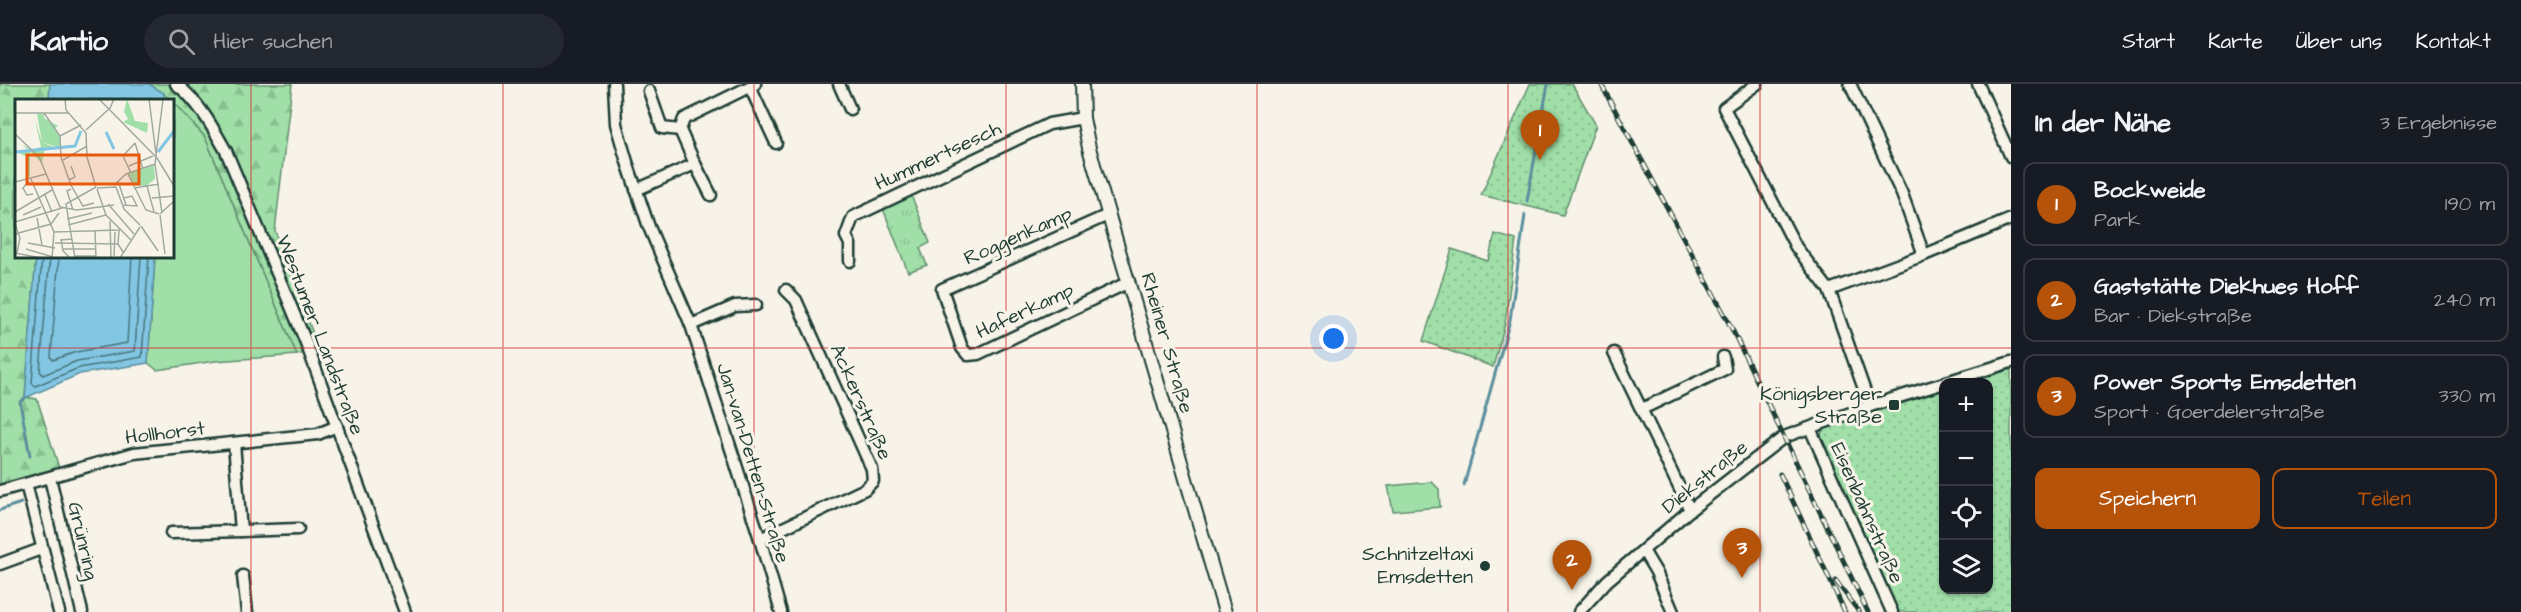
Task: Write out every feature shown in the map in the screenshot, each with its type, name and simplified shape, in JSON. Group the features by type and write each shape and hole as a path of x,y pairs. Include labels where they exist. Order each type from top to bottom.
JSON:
{"street":[{"name":"Westumer Landstraße","path":"176,84 185,90 212,126 226,151 305,340 405,612"},
{"name":"Jan-van-Detten-Straße","path":"614,84 616,124 636,190 649,227 691,325 760,539 781,612"},
{"path":"839,84 850,109"},
{"name":"Rheiner Straße","path":"1082,84 1083,118 1089,148 1225,612"},
{"path":"1758,84 1724,108 1796,248 1829,290 1870,406"},
{"path":"1850,84 1902,195 1924,255"},
{"path":"1978,84 2011,157"},
{"path":"711,195 680,130 684,119 734,89 753,85 776,143"},
{"path":"649,91 662,128 680,130"},
{"name":"Hummertsesch","path":"850,261 850,244 846,236 853,217 1049,124 1083,118"},
{"path":"636,190 695,164"},
{"name":"Roggenkamp","path":"942,289 1108,215"},
{"path":"1829,290 1924,255 2011,219"},
{"name":"Haferkamp","path":"942,289 962,348 968,355 978,354 1129,282"},
{"name":"Ackerstraße","path":"760,539 865,489 873,481 873,469 862,444 796,300 786,290"},
{"path":"691,325 735,306 756,305"},
{"path":"1614,354 1690,510"},
{"path":"1642,409 1725,369 1723,357"},
{"name":"Diekstraße","path":"1961,378 2011,362"},
{"name":"Diekstraße","path":"1579,612 1607,581 1644,552 1690,510 1784,437 1870,406 1939,385"},
{"name":"Hollhorst","path":"0,491 134,453 318,434 337,426"},
{"name":"Eisenbahnstraße","path":"1810,428 1892,612"},
{"path":"234,443 241,531"},
{"name":"Grünring","path":"50,478 82,612"},
{"name":"Grünring","path":"26,484 59,612"},
{"path":"171,534 298,529"},
{"path":"0,564 41,549"},
{"path":"1644,552 1656,572 1673,612"},
{"path":"243,576 247,612"}],"green space":[{"path":"0,84 50,84 49,99 15,99 15,258 36,258 25,397 37,399 60,471 0,485"},
{"path":"149,84 292,84 275,231 319,350 297,355 205,137 174,102 174,99"},
{"path":"1530,84 1572,84 1596,125 1563,215 1481,195"},
{"path":"174,103 205,137 297,355 215,361 157,370 148,363 155,258 174,258"},
{"path":"910,192 930,243 920,248 927,265 908,272 882,206"},
{"path":"1495,234 1516,240 1505,324 1493,367 1423,341 1452,249 1488,261"},
{"path":"2011,369 2011,612 1897,612 1821,436 1823,428 1939,391 1939,594 1993,594 1993,378 1981,378"},
{"path":"1432,482 1439,489 1440,507 1393,511 1388,486"}],"water":[{"path":"50,84 149,84 164,93 164,99 49,99"},
{"path":"36,258 155,258 148,363 80,374 25,398"}],"waterway":[{"path":"1527,201 1548,84"},
{"path":"1464,485 1510,320 1525,215"},
{"path":"25,398 20,402 30,456"},
{"path":"0,510 21,503"}],"railway":[{"path":"1601,84 1730,325 1868,612"},
{"path":"1780,474 1845,612"},
{"path":"1836,581 1859,612"}],"place":[{"name":"Bockweide","path":"1540,160"},
{"name":"Königsberger Straße","path":"1894,405"},
{"name":"Schnitzeltaxi Emsdetten","path":"1485,566"},
{"name":"Power Sports Emsdetten","path":"1742,578"},
{"name":"Gaststätte Diekhues Hoff","path":"1572,590"}]}
